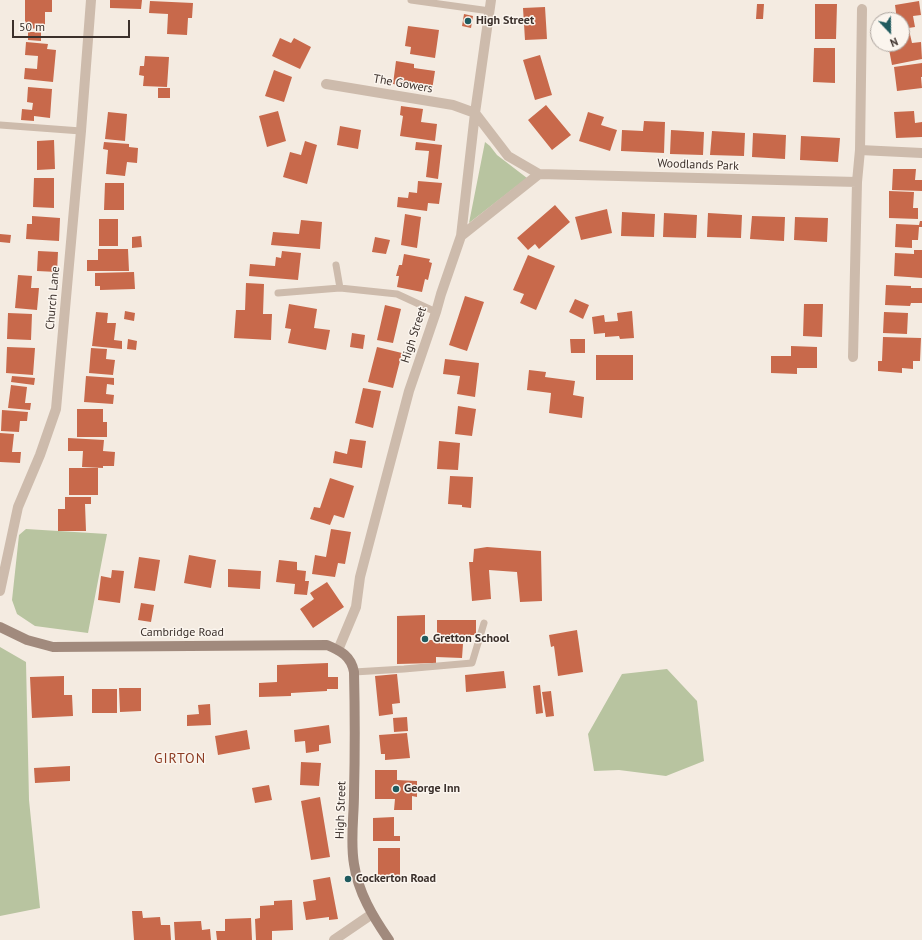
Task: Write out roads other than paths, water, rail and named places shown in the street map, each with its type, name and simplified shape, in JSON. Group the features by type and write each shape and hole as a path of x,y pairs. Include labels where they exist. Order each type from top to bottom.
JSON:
{"street":[{"name":"Church Lane","path":"0,591 18,507 40,455 56,409 81,131 91,0"},
{"name":"High Street","path":"338,650 356,607 360,577 409,392 461,236 475,113 491,0"},
{"path":"853,357 857,182 860,150 862,9"},
{"name":"The Gowers","path":"326,84 453,105 475,113"},
{"name":"Woodlands Park","path":"475,113 508,156 539,174 857,182"},
{"path":"860,150 922,153"},
{"path":"461,236 539,174"},
{"name":"Cambridge Road","path":"0,627 27,640 53,647 327,645 338,650"},
{"path":"338,650 348,657 354,672"},
{"name":"High Street","path":"354,672 356,740 352,837 354,864 361,891 372,914 389,940"},
{"path":"334,940 372,914"}],"lane":[{"path":"411,0 490,11"},
{"path":"0,125 81,131"},
{"path":"336,265 340,288"},
{"path":"278,293 340,288 397,294 436,312"},
{"path":"354,672 404,669 472,662 484,623"}],"place":[{"name":"High Street","path":"468,21"},
{"name":"Gretton School","path":"425,639"},
{"name":"George Inn","path":"396,789"},
{"name":"Cockerton Road","path":"348,879"}],"district":[{"name":"GIRTON","path":"180,759"}]}
